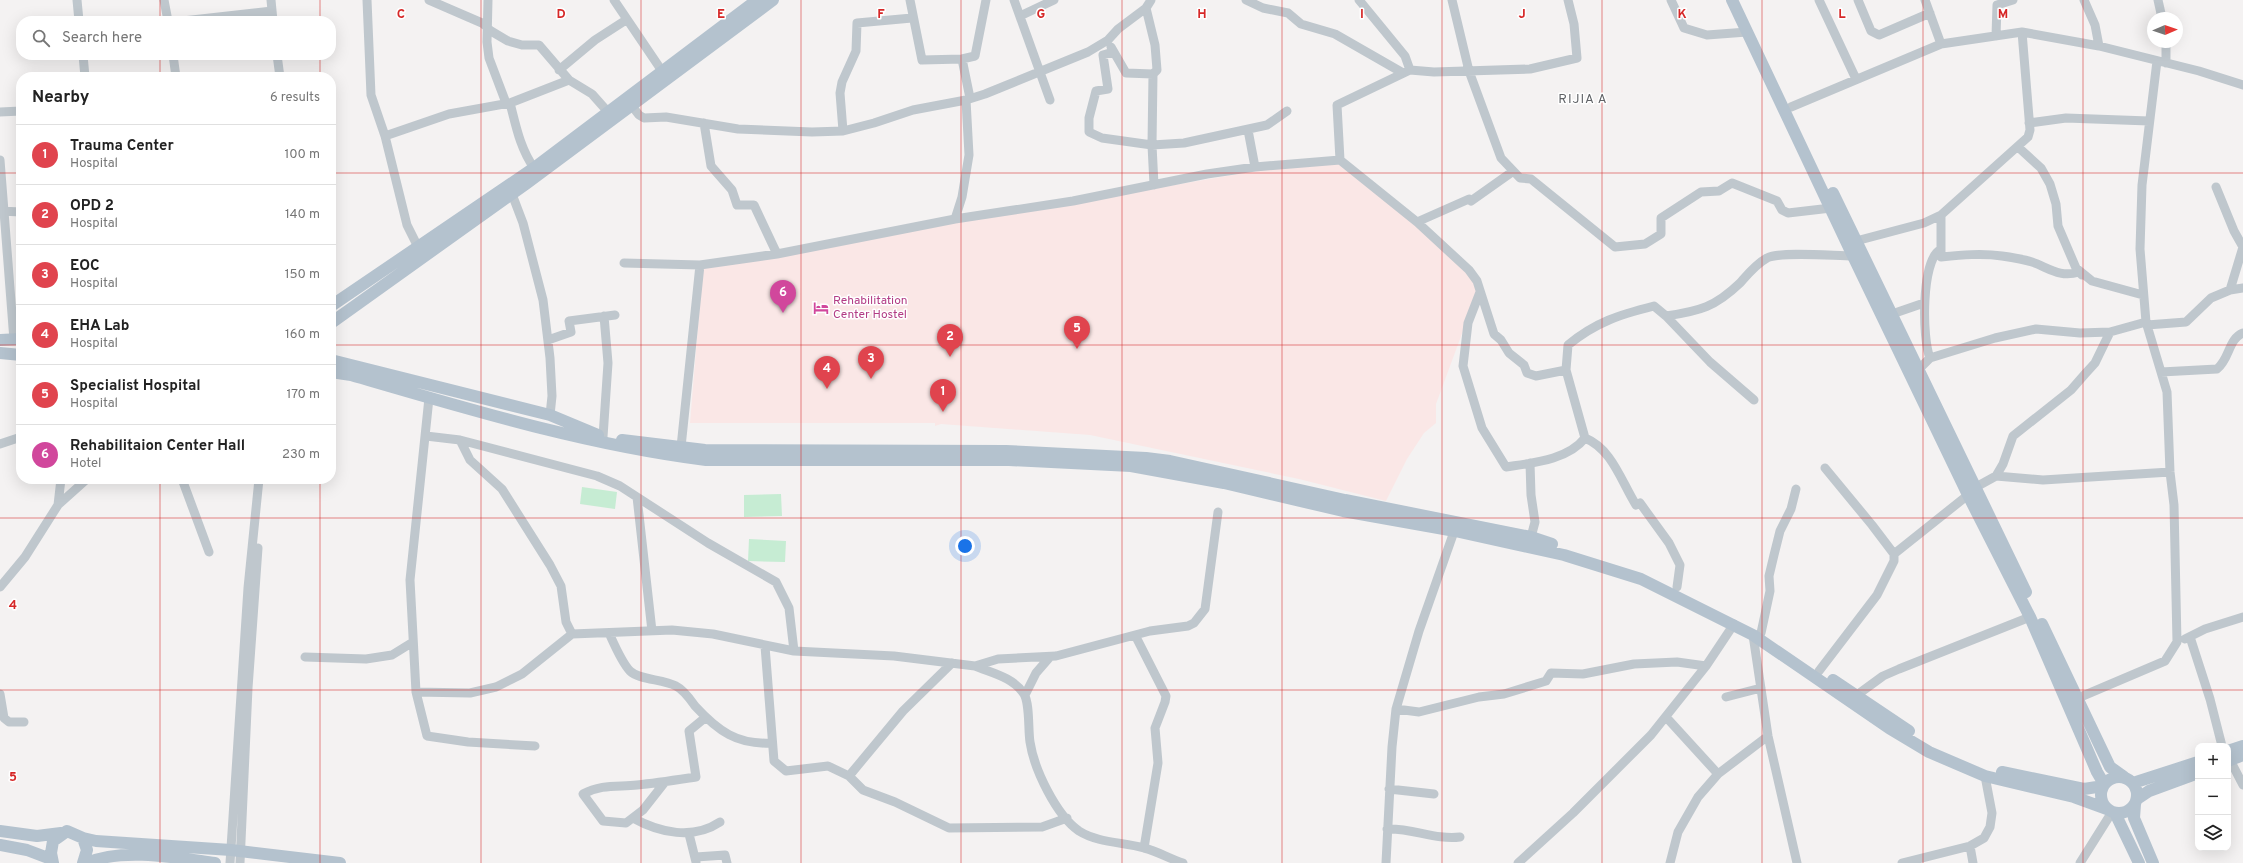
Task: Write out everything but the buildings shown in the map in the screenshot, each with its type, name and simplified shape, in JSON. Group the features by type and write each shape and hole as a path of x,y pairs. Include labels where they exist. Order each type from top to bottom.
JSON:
{"main road":[{"path":"336,303 534,168 757,0"},
{"path":"336,317 512,194 773,0"},
{"path":"1732,0 1853,256 2078,698 2110,767 2128,780 2137,790 2134,818 2153,863"},
{"path":"1740,0 1918,370 2104,785 2101,798 2111,811 2137,861"},
{"path":"0,340 16,340"},
{"path":"0,353 16,355"},
{"path":"336,361 550,416 603,437 706,450 959,450 1115,455 1170,461 1456,526 1604,566 1641,579 1757,634 1889,728 1929,752 1985,776 2074,797 2111,811 2128,811 2136,801 2149,791 2195,774"},
{"path":"336,373 351,375 429,398 592,440 666,455 706,460 1009,460 1121,465 1224,483 1343,511 1531,537 1603,558 1676,587 1819,671 1931,745 1979,766 2084,789 2104,785 2113,778 2128,780 2195,763"},
{"path":"2231,755 2243,746"},
{"path":"2231,757 2243,755"},
{"path":"0,831 37,836 72,832 83,838 96,841 237,855 340,863"},
{"path":"0,845 27,850 52,861 53,841 62,833"},
{"path":"83,838 87,850 83,863"},
{"path":"87,863 104,857 123,855 215,863"}],"street":[{"path":"77,0 79,16"},
{"path":"164,0 167,16"},
{"path":"271,0 272,16"},
{"path":"367,0 371,95 385,136 407,225 418,247"},
{"path":"429,0 464,14 512,43 539,45 568,80 592,94 608,112"},
{"path":"488,0 489,28 487,42 489,58 508,103 527,158 534,168"},
{"path":"614,0 626,20 662,71"},
{"path":"910,0 912,18 922,60 975,56 986,0"},
{"path":"1014,0 1050,100"},
{"path":"1020,16 1054,0"},
{"path":"1246,0 1263,8 1288,13 1301,24 1335,34 1407,72"},
{"path":"1359,0 1405,56 1407,72"},
{"path":"1452,0 1469,70 1501,158 1512,172 1520,178 1531,179 1615,247 1645,244 1662,234 1661,218 1701,192 1719,191 1732,183 1777,201 1782,210 1788,213 1831,208"},
{"path":"1340,160 1337,105 1407,72 1530,69 1577,58 1574,24 1568,0"},
{"path":"1671,0 1684,28 1707,36 1747,32"},
{"path":"1819,0 1856,79"},
{"path":"1858,0 1871,31 1879,35 1930,14"},
{"path":"1925,0 1941,44"},
{"path":"1996,36 1997,5 2013,0"},
{"path":"2084,0 2095,25 2100,46"},
{"path":"2158,0 2161,12"},
{"path":"632,106 641,117 666,117 738,129 812,132 842,131 874,123 913,110 968,99 1088,52 1108,40 1118,29 1148,4"},
{"path":"1148,4 1155,45 1157,70 1153,74 1152,145 1154,186"},
{"path":"228,16 272,11"},
{"path":"842,131 840,93 842,82 856,51 857,23 912,18"},
{"path":"559,70 595,40 626,20"},
{"path":"1791,107 1941,44 2022,32 2100,46 2243,85"},
{"path":"1856,241 1924,223 1941,215 2028,137 2030,123 2022,32"},
{"path":"1108,40 1113,52 1120,60 1126,73 1153,74"},
{"path":"2166,48 2166,63"},
{"path":"1113,52 1103,55 1108,89 1096,91 1089,118 1089,132 1102,138 1152,145 1184,143 1267,125 1287,111"},
{"path":"955,219 962,197 968,155 968,99 962,58"},
{"path":"83,60 85,72"},
{"path":"174,60 175,72"},
{"path":"278,60 279,72"},
{"path":"2078,698 2165,661 2177,642 2174,505 2170,472 2167,392 2147,324 2143,295 2140,249 2142,185 2156,61"},
{"path":"385,136 449,114 508,103 568,80"},
{"path":"0,112 16,111"},
{"path":"2030,123 2066,118 2150,121"},
{"path":"704,123 711,166 732,190 737,205 754,205 777,254"},
{"path":"1248,130 1256,167"},
{"path":"2018,147 2041,168 2050,184 2056,204 2058,226 2064,245 2076,268 2083,275"},
{"path":"0,160 3,211 16,306"},
{"path":"624,263 700,265 777,254 955,219 1073,201 1154,186 1192,176 1256,167 1340,160 1417,222 1475,276 1494,334 1501,340 1509,353 1524,365 1527,373 1536,376 1566,370"},
{"path":"1417,222 1469,199 1471,201 1512,172"},
{"path":"2216,187 2234,231 2243,247 2230,290"},
{"path":"512,194 523,223 539,282 548,340 552,396 550,416"},
{"path":"3,211 16,212"},
{"path":"1941,215 1941,256"},
{"path":"1930,358 1926,349 1924,303 1930,268 1936,253 1940,250 1941,256"},
{"path":"1666,316 1703,310 1712,306 1721,300 1752,270 1768,258 1784,256 1853,256"},
{"path":"1941,256 2004,256 2032,262 2054,273 2069,275 2079,272 2092,281 2143,295"},
{"path":"681,447 700,265"},
{"path":"1918,370 1930,358 2036,328 2080,333 2110,332 2147,324 2186,322 2211,298 2230,290 2243,288"},
{"path":"1480,292 1468,323 1462,366 1482,428 1499,458 1506,467 1530,463 1569,452 1579,445 1584,438 1581,420 1566,370 1568,345 1585,331 1620,314 1654,306 1666,316 1710,362 1754,400"},
{"path":"1892,314 1924,303"},
{"path":"548,340 571,332 569,321 614,315"},
{"path":"603,437 608,363 604,316"},
{"path":"1894,554 1972,491 1996,476 2003,464 2012,436 2076,385 2095,363 2110,332"},
{"path":"2160,372 2217,369 2226,360 2233,341 2238,335 2243,333"},
{"path":"429,398 410,580 416,692 427,736 468,742 535,746"},
{"path":"426,436 460,440 597,476 620,486 708,543 776,582 789,608 794,651"},
{"path":"1584,438 1598,444 1615,466 1636,504 1640,503 1670,543 1680,565 1676,587"},
{"path":"0,444 16,439"},
{"path":"460,440 470,460 502,489 550,565 561,586 566,622 572,634"},
{"path":"1530,463 1531,495 1535,522 1531,537"},
{"path":"1819,671 1877,595 1889,574 1894,561 1894,554 1861,510 1825,468"},
{"path":"1996,476 2043,480 2170,472"},
{"path":"58,505 60,484"},
{"path":"2,581 25,556 58,505 81,484"},
{"path":"184,484 209,552"},
{"path":"237,855 248,588 258,484"},
{"path":"230,863 237,855 248,688 265,484"},
{"path":"1796,489 1791,509 1780,531 1769,576 1770,591 1757,634 1761,688 1768,736 1798,863"},
{"path":"637,497 652,631"},
{"path":"975,666 998,659 1049,658 1150,631 1188,626 1201,616 1205,609 1218,512"},
{"path":"1386,863 1389,789 1396,710 1419,630 1456,526"},
{"path":"1857,695 1883,676 2030,617"},
{"path":"2177,642 2190,637 2205,628 2243,617"},
{"path":"1518,863 1651,736 1706,666 1734,624"},
{"path":"416,692 470,692 496,687 522,674 572,634 672,630 713,634 794,651 894,656 975,666 1004,677 1025,695"},
{"path":"609,633 630,671 640,676 666,680 678,687 706,717 737,739 744,742 772,743"},
{"path":"1135,635 1166,696 1155,728 1158,763 1144,848"},
{"path":"2190,637 2210,699 2221,743"},
{"path":"305,657 366,659 392,655 413,642"},
{"path":"765,646 774,762 786,770 828,766 849,776 863,790 895,802 949,828 1042,827 1067,818"},
{"path":"1049,658 1036,673 1025,695 1030,744 1038,768 1053,800 1067,818 1080,831 1101,840 1144,848 1183,863"},
{"path":"1396,710 1419,712 1479,697 1504,694 1546,681 1551,673 1583,674 1634,664 1677,662 1706,666"},
{"path":"849,776 904,711 952,663"},
{"path":"1726,696 1761,688"},
{"path":"0,694 4,718 9,722 24,722"},
{"path":"665,782 643,810 626,823 603,821 583,794 594,788 606,786 665,782 696,777 689,732 706,717"},
{"path":"1666,717 1718,774"},
{"path":"1670,863 1678,832 1698,797 1718,774 1768,736"},
{"path":"2231,761 2243,785"},
{"path":"1902,863 1970,846 1984,838 1990,827 1992,813 1985,776"},
{"path":"1389,789 1434,794"},
{"path":"2080,863 2111,811"},
{"path":"633,818 644,824 689,834 708,830 720,822"},
{"path":"1387,829 1407,830 1445,839 1460,837"},
{"path":"689,834 696,860 725,855 727,863"},
{"path":"1970,846 1973,863"}],"shaded area":[{"path":"1332,158 1404,215 1473,277 1477,293 1436,404 1436,423 1424,433 1407,459 1386,501 1299,479 1090,435 941,424 935,426 935,423 690,423 703,266"}],"green space":[{"path":"582,487 617,492 615,509 580,504"},
{"path":"781,494 782,516 744,517 744,495"},
{"path":"749,539 786,541 785,562 748,561"}],"place":[{"name":"Rehabilitation Center Hostel","path":"821,308"},
{"name":"Rehabilitaion Center Hall","path":"783,313"},
{"name":"Specialist Hospital","path":"1077,349"},
{"name":"OPD 2","path":"950,357"},
{"name":"EOC","path":"871,379"},
{"name":"EHA Lab","path":"827,389"},
{"name":"Trauma Center","path":"943,412"}],"district":[{"name":"RIJIA A","path":"1583,100"}]}
